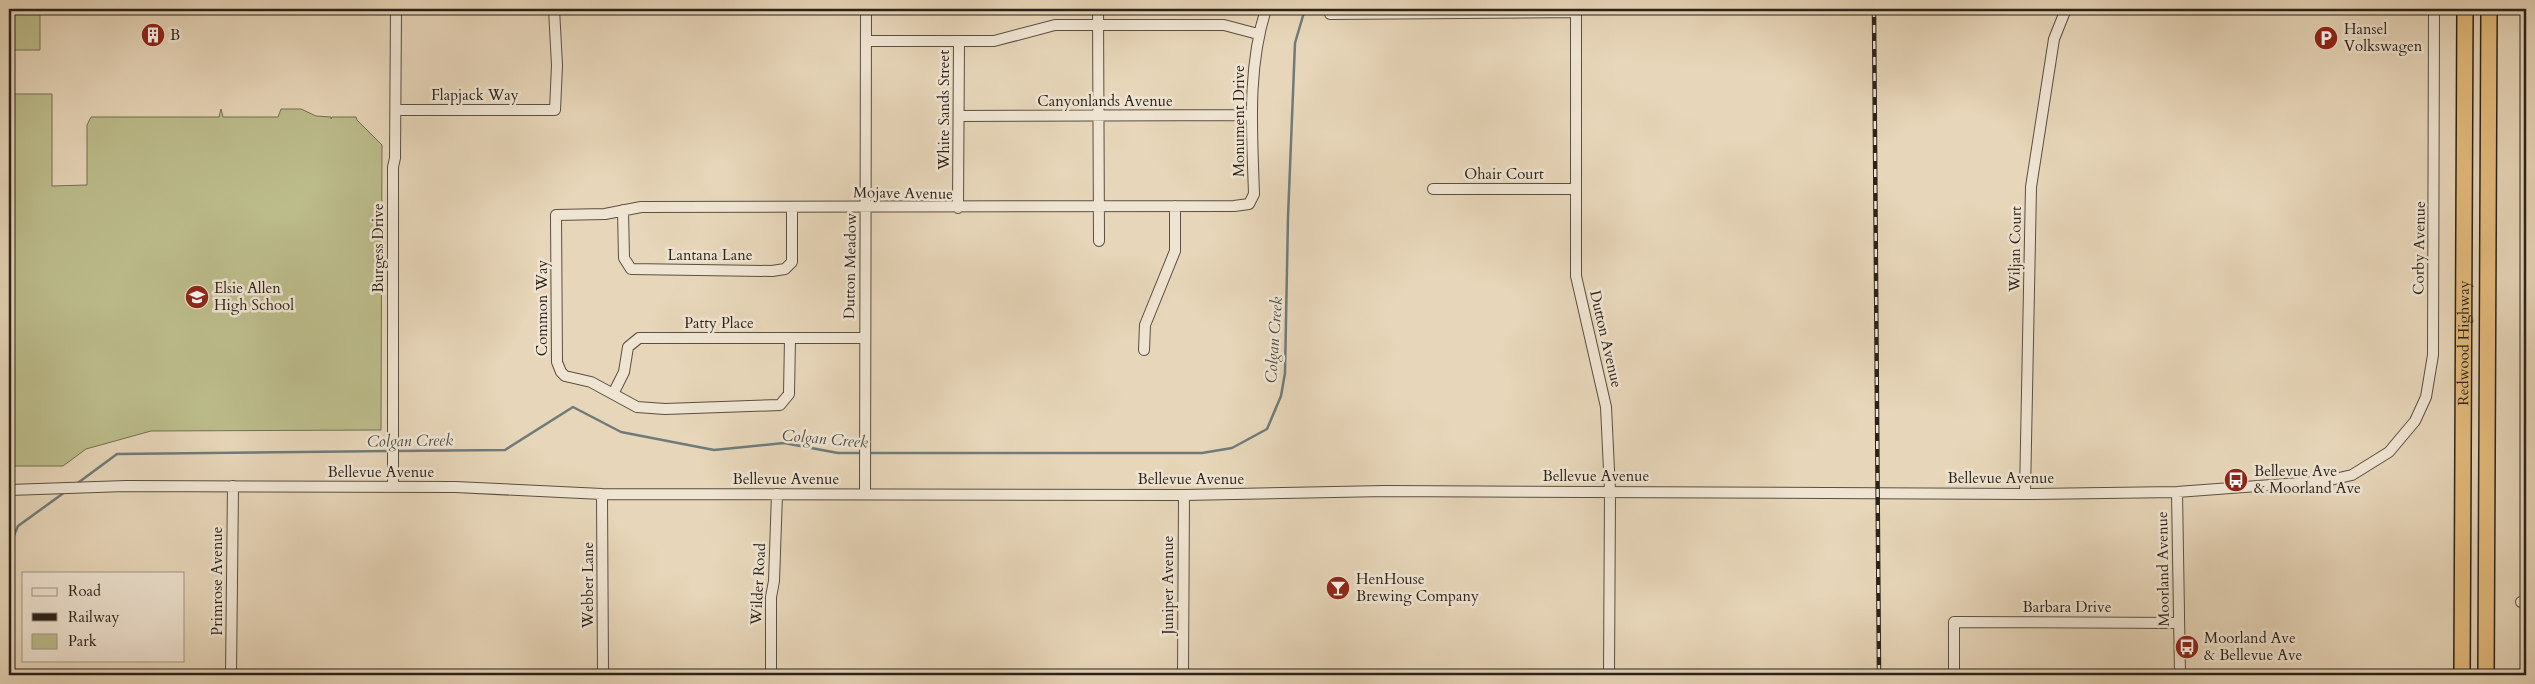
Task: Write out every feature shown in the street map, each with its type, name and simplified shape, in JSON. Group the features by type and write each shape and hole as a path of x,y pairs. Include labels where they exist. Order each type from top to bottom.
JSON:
{"highway":[{"name":"Redwood Highway","path":"2462,675 2465,9"},
{"name":"Redwood Highway","path":"2486,675 2489,9"}],"street":[{"name":"Burgess Drive","path":"393,487 393,177 396,110 396,9"},
{"name":"Flapjack Way","path":"396,110 555,110 557,64 554,9"},
{"name":"Dutton Meadow","path":"865,494 866,9"},
{"path":"1098,9 1099,241"},
{"name":"Monument Drive","path":"1249,204 1254,194 1252,73 1258,34 1266,9"},
{"name":"Wiljan Court","path":"2025,494 2031,187 2054,39 2066,9"},
{"name":"Corby Avenue","path":"2370,465 2389,452 2415,421 2426,397 2431,378 2435,212 2434,9"},
{"path":"1330,14 1576,10"},
{"name":"Dutton Avenue","path":"1576,10 1574,189 1576,276 1606,407 1610,491 1609,675"},
{"path":"866,41 994,42 1055,25 1224,25 1258,34"},
{"name":"White Sands Street","path":"958,208 959,42"},
{"name":"Canyonlands Avenue","path":"959,116 1252,115"},
{"name":"Ohair Court","path":"1433,190 1574,189"},
{"name":"Mojave Avenue","path":"556,215 605,214 641,207 958,208 1249,204"},
{"path":"1144,350 1145,325 1175,251 1175,206"},
{"name":"Lantana Lane","path":"623,210 624,258 630,269 772,271 785,269 792,262 792,207"},
{"name":"Common Way","path":"556,215 558,367 566,376 591,382 625,402 650,408 780,405 789,394 790,338"},
{"name":"Patty Place","path":"613,394 624,372 628,347 639,338 864,338"},
{"name":"Bellevue Avenue","path":"9,490 233,486 455,487 602,494 1184,495 1385,491 1610,491 2025,494 2177,492 2326,481 2352,475 2370,465"},
{"name":"Primrose Avenue","path":"231,675 233,486"},
{"name":"Moorland Avenue","path":"2177,492 2180,675"},
{"name":"Webber Lane","path":"602,494 603,675"},
{"name":"Wilder Road","path":"771,675 771,597 774,581 777,494"},
{"name":"Juniper Avenue","path":"1183,675 1184,495"},
{"name":"Barbara Drive","path":"1954,675 1954,622 2179,623"}],"green space":[{"path":"9,9 40,9 40,50 9,50"},
{"name":"Elsie Allen High School","path":"9,94 52,94 52,186 87,185 87,125 91,117 219,117 221,109 223,117 278,117 281,109 301,109 316,116 331,117 331,119 332,117 356,117 382,145 381,430 151,431 86,449 63,466 9,466"}],"waterway":[{"name":"Colgan Creek","path":"867,453 1202,453 1232,448 1267,429 1281,396 1285,373 1288,217 1295,43 1305,9"},
{"name":"Colgan Creek","path":"395,451 505,450 573,407 621,432 714,450 784,443 838,453 861,453"},
{"name":"Colgan Creek","path":"75,485 117,454 390,451"},
{"name":"Colgan Creek","path":"9,547 18,526 65,492"}],"railway":[{"path":"1874,9 1879,675"}],"place":[{"name":"B","path":"153,35"},
{"name":"Hansel Volkswagen","path":"2326,38"},
{"name":"Elsie Allen High School","path":"197,297"},
{"name":"Bellevue Ave & Moorland Ave","path":"2236,480"},
{"name":"HenHouse Brewing Company","path":"1338,588"},
{"name":"Moorland Ave & Bellevue Ave","path":"2187,647"}]}
